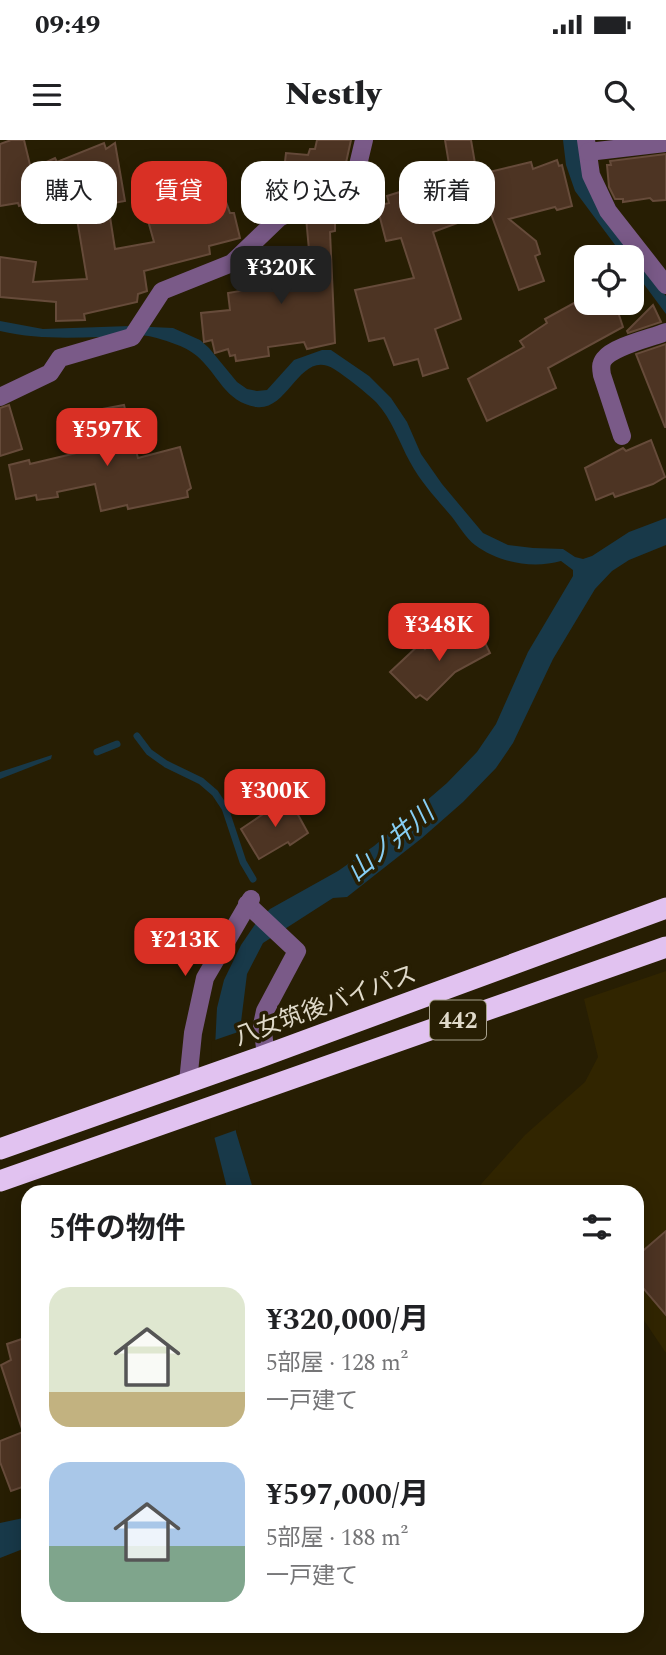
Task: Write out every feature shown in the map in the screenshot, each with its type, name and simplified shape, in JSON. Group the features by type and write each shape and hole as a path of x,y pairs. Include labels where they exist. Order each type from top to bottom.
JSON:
{"highway":[{"name":"八女筑後バイパス","path":"0,1149 666,908"},
{"name":"442","path":"0,1181 666,947"}],"street":[{"path":"0,397 50,373 60,358 136,330 162,291 232,263 279,218 305,205 349,203 364,140"},
{"path":"666,142 587,146 591,176 608,211 666,285"},
{"path":"622,436 601,365 606,357 618,350 666,332"},
{"path":"196,1079 193,1032 205,978 250,904 297,951 264,1018 260,1057"}],"shaded area":[{"path":"666,971 666,1353 644,1320 644,1185 480,1185 525,1135 585,1082 598,1057 584,999"}],"water":[{"path":"563,140 579,140 619,237 625,245 615,245 575,191 566,165"},
{"path":"644,268 666,296 666,314 644,284"},
{"name":"山ノ井川","path":"0,321 43,329 130,326 173,328 200,340 237,382 247,389 257,391 267,390 294,360 322,350 331,350 369,376 391,398 407,422 421,454 483,533 508,545 563,549 583,559 629,532 666,518 666,545 629,560 612,571 595,589 553,659 513,743 496,768 422,838 347,897 333,898 263,943 247,974 233,1086 236,1132 252,1185 226,1185 213,1132 217,1008 224,980 241,945 256,923 270,909 338,871 374,846 447,783 477,752 496,724 528,652 573,576 573,570 561,561 516,563 475,545 419,477 382,409 334,369 322,365 312,367 277,400 267,406 256,407 245,404 229,393 192,352 167,341 136,335 75,338 0,331"},
{"path":"52,755 51,759 0,779 0,772"},
{"path":"21,1518 21,1550 0,1558 0,1523"}],"pier":[{"path":"244,1030 236,1086 239,1129 211,1139 212,1041"}],"building":[{"path":"11,140 24,140 29,161 21,161 21,205 18,203 0,206 0,144"},
{"path":"317,140 351,140 346,161 285,161 286,153 308,155 310,149 315,149"},
{"path":"445,140 471,140 475,161 448,161"},
{"path":"104,143 106,149 115,143 125,201 117,202 117,161 59,161"},
{"path":"666,154 666,200 653,201 650,198 623,202 623,199 615,199 609,187 607,165 611,165 610,161"},
{"path":"557,160 559,166 562,165 572,206 557,210 555,207 509,219 536,241 540,254 535,256 544,281 519,290 495,224 495,171 531,162 533,169"},
{"path":"399,192 399,224 455,224 433,232 461,319 435,329 448,368 423,376 418,359 394,365 384,338 369,341 355,290 414,278 401,238 386,241 382,224 385,224 385,204 389,203 387,196"},
{"path":"227,205 230,213 234,213 240,238 209,246 210,254 144,271 147,291 138,294 137,302 84,314 85,320 56,321 56,302 0,297 0,257 36,262 33,282 87,279 78,224 111,224 115,249 154,242 149,224 227,224"},
{"path":"307,224 335,224 335,231 330,232 335,343 307,349 304,342 268,347 269,356 236,361 235,355 230,356 228,349 215,353 212,340 204,342 201,313 230,310 228,293 270,286 270,276 311,272"},
{"path":"574,303 574,315 619,315 623,327 548,368 556,388 487,421 468,379 524,347 520,341 547,323 545,319"},
{"path":"653,305 661,322 628,333 627,331"},
{"path":"666,344 666,427 665,427 636,354"},
{"path":"9,405 22,449 0,456 0,408"},
{"path":"124,405 138,458 180,447 191,488 187,491 188,497 128,509 127,505 101,511 95,484 57,492 58,497 37,500 36,495 16,499 9,465 29,460 30,464 89,450 81,413"},
{"path":"651,440 665,477 615,497 613,493 596,500 585,468 623,448 626,451"},
{"path":"478,628 490,653 455,672 427,700 420,695 416,698 390,672 420,644 425,649 443,631 453,642"},
{"path":"284,800 287,805 291,802 308,833 290,845 288,842 259,859 241,829"},
{"path":"666,1231 666,1315 644,1289 644,1250"},
{"path":"21,1339 21,1426 1,1365 11,1360 7,1344"},
{"path":"21,1433 21,1487 11,1491 0,1462 0,1441"}],"waterway":[{"path":"137,736 149,752 166,764 201,781 215,793 225,808 243,862 253,879"},
{"path":"97,752 117,744"}]}
